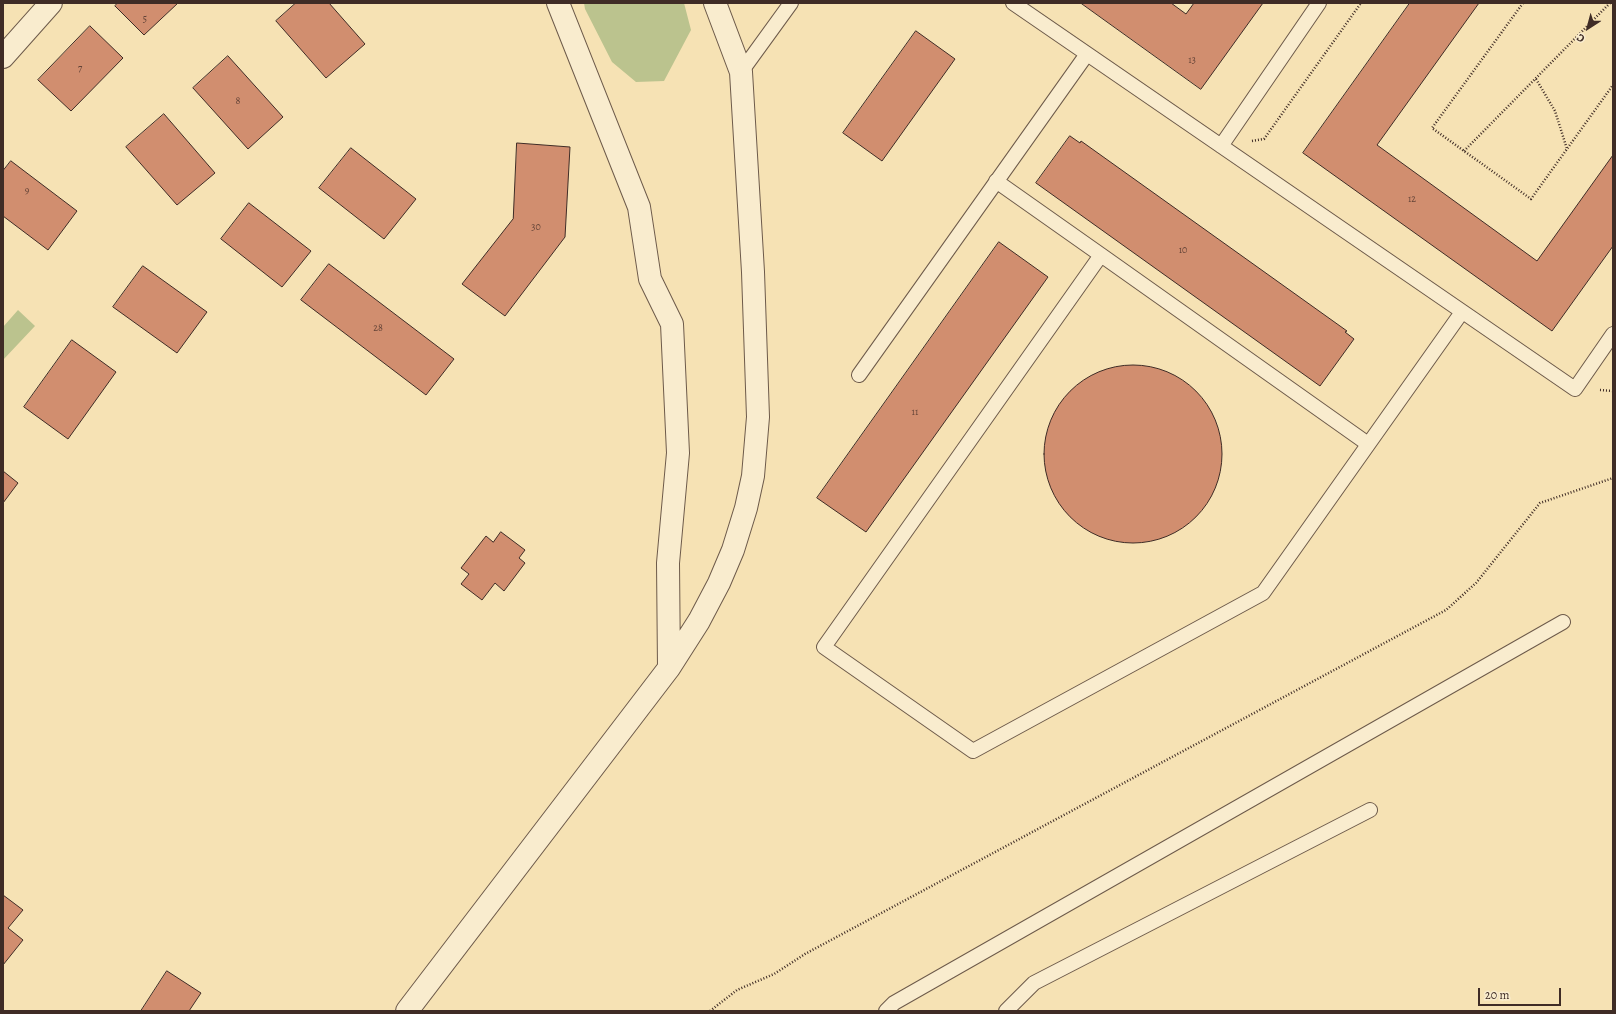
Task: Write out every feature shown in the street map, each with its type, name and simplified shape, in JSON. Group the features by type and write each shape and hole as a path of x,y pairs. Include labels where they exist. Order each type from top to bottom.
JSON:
{"street":[{"path":"558,3 639,207 650,279 672,324 678,453 668,563 669,668"},
{"path":"407,1011 669,668 699,621 719,582 740,527 753,476 758,409 753,272 741,72 715,3"},
{"path":"3,57 48,4"}],"lane":[{"path":"741,72 791,3"},
{"path":"1013,3 1575,389 1613,334"},
{"path":"1221,146 1320,3"},
{"path":"859,375 1087,54"},
{"path":"996,181 1368,444"},
{"path":"1101,255 824,647 973,751 1263,593 1462,312"},
{"path":"886,1011 894,1004 1563,622"},
{"path":"1006,1011 1034,982 1370,810"}],"path":[{"path":"1221,146 1264,139 1361,3"},
{"path":"1522,3 1432,128 1531,199 1613,86"},
{"path":"1464,151 1610,3"},
{"path":"1536,79 1556,110 1567,150"},
{"path":"710,1011 737,990 774,974 805,954 1446,610 1476,583 1540,503 1613,478"}],"green space":[{"path":"584,3 684,3 691,30 664,81 636,82 612,62 585,9"},
{"path":"18,310 35,326 3,360 3,327"}],"building":[{"path":"118,3 178,3 144,35 115,6"},
{"path":"296,3 329,3 365,44 326,78 276,21"},
{"path":"1081,3 1171,3 1186,14 1194,3 1263,3 1201,89"},
{"path":"1410,3 1479,3 1377,145 1537,261 1613,155 1613,246 1552,331 1303,153"},
{"path":"90,26 123,58 71,111 38,80"},
{"path":"916,31 955,59 882,161 843,133"},
{"path":"228,56 283,117 248,149 193,88"},
{"path":"164,114 215,173 177,205 126,147"},
{"path":"1070,136 1080,143 1081,141 1347,331 1345,332 1354,339 1320,386 1036,183"},
{"path":"517,143 570,147 565,237 505,316 462,284 513,219"},
{"path":"351,148 416,199 384,239 319,188"},
{"path":"11,161 77,211 48,250 3,216 3,171"},
{"path":"249,203 311,251 282,287 221,239"},
{"path":"999,242 1048,277 866,532 817,498"},
{"path":"329,264 454,359 426,395 301,300"},
{"path":"143,266 207,312 177,353 113,307"},
{"path":"72,340 116,372 68,439 24,407"},
{"path":"1133,365 1150,367 1167,372 1182,380 1196,391 1207,405 1215,420 1220,437 1222,454 1220,471 1215,488 1207,503 1196,517 1182,528 1167,536 1150,541 1133,543 1116,541 1099,536 1084,528 1070,517 1059,503 1051,488 1046,471 1044,454 1046,437 1051,420 1059,405 1070,391 1084,380 1099,372 1116,367"},
{"path":"3,471 18,483 3,503"},
{"path":"501,532 525,550 519,558 525,563 504,591 495,583 482,600 461,584 469,574 461,568 486,536 493,542"},
{"path":"3,895 23,910 8,928 23,940 3,965"},
{"path":"167,971 201,993 189,1011 141,1011"}]}
